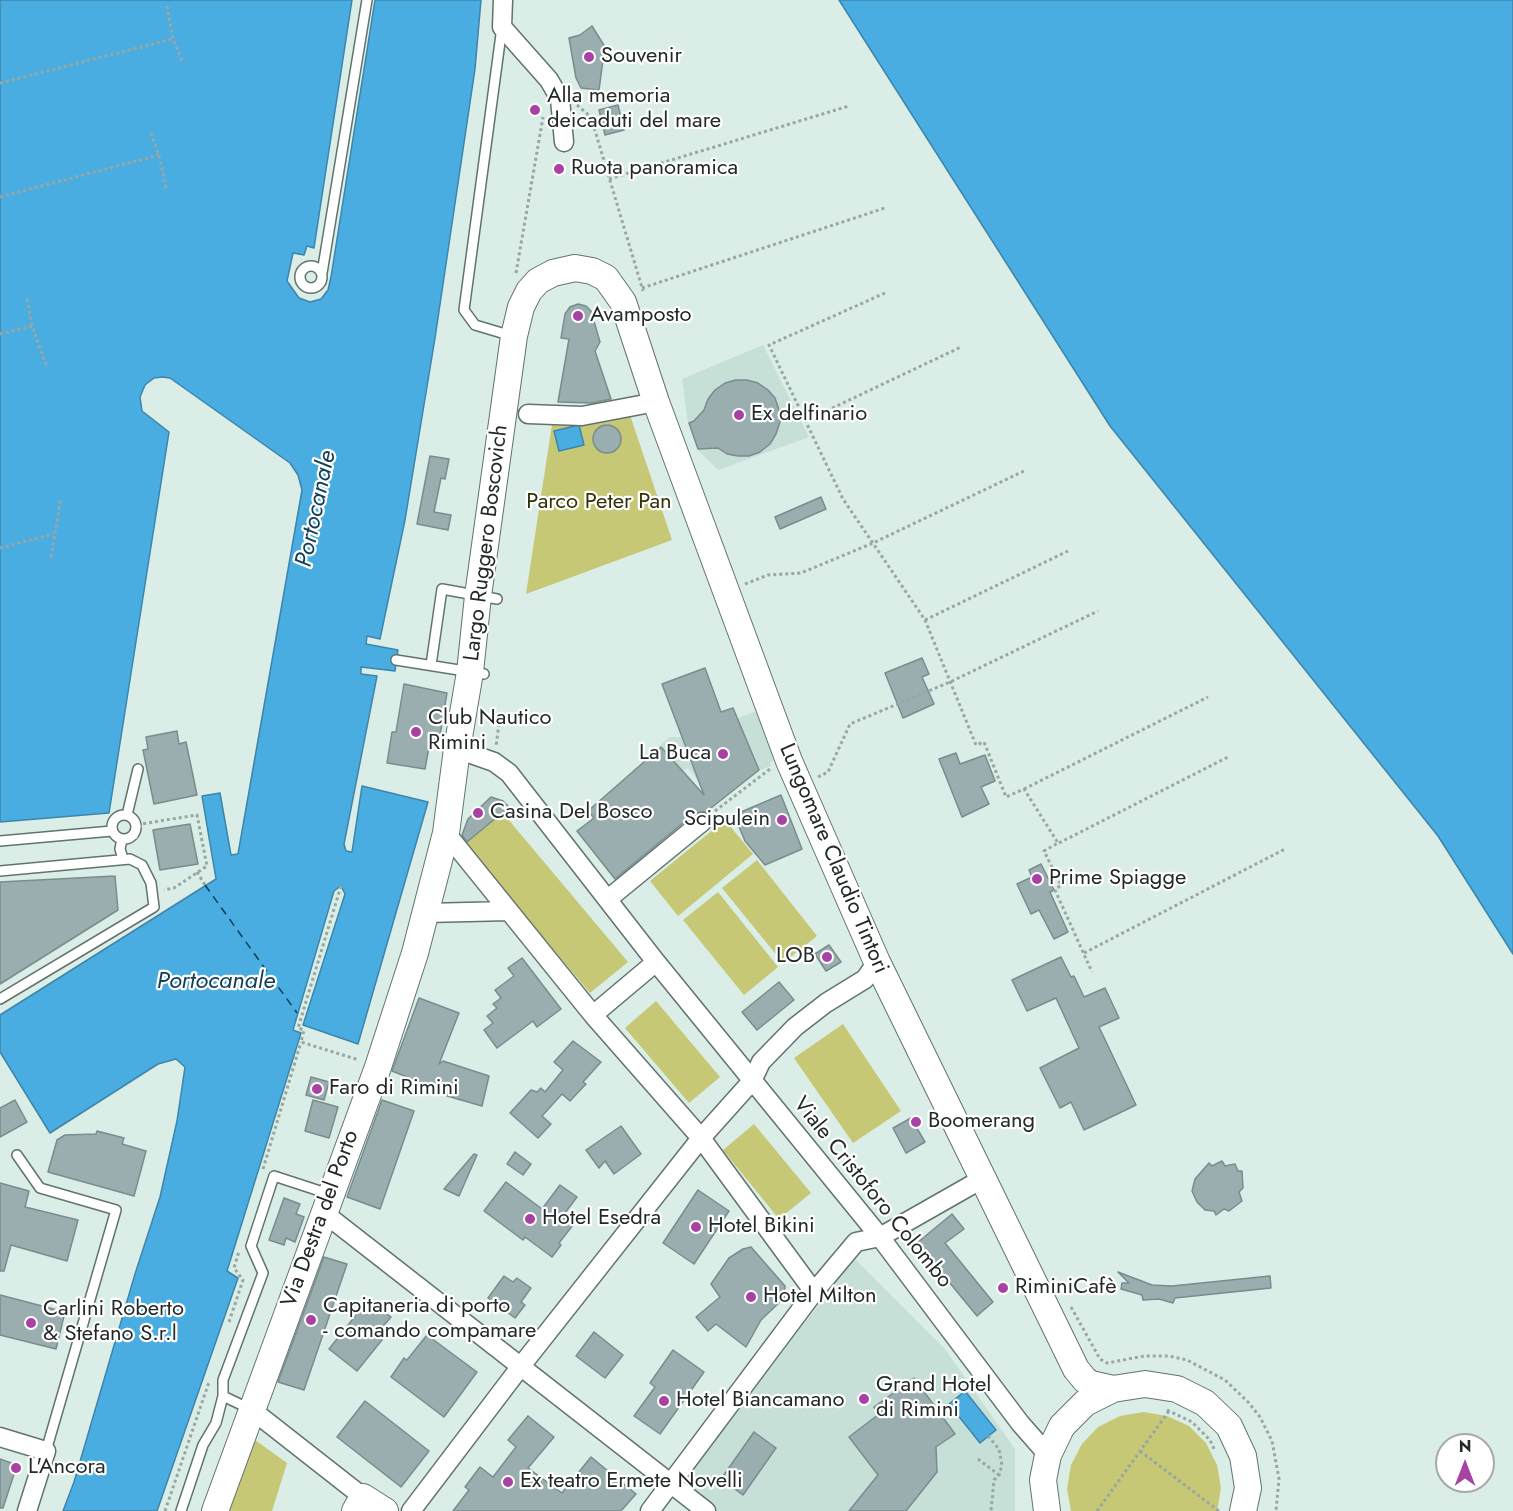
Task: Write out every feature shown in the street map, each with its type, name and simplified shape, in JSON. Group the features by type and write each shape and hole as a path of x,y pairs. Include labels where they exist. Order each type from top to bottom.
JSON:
{"street":[{"path":"503,0 502,27 549,80 560,99 564,142"},
{"name":"Largo Ruggero Boscovich","path":"457,749 477,673 514,336 521,307 529,291 538,281 553,273 575,268 592,271 627,284"},
{"name":"Lungomare Claudio Tintori","path":"627,284 626,310 656,402 789,761 877,962 1076,1369 1084,1380 1091,1384 1113,1389"},
{"path":"528,414 582,416 656,402"},
{"name":"Viale Cristoforo Colombo","path":"457,749 494,762 509,773 656,962 880,1237 1020,1423 1048,1455"},
{"name":"Via Destra del Porto","path":"215,1511 268,1361 378,1067 426,913 446,833 457,749"},
{"path":"608,899 702,822"},
{"path":"446,833 593,1016 701,1138 814,1292"},
{"path":"426,913 509,911"},
{"path":"593,1016 656,962"},
{"path":"411,1511 521,1366 701,1138 752,1081 761,1062 795,1027 826,1003 865,979 877,962"},
{"path":"650,1511 814,1292 856,1242 880,1237 982,1179"},
{"path":"328,1204 521,1366 706,1511"},
{"path":"1047,1511 1043,1480 1048,1455 1062,1426 1085,1403 1113,1389 1145,1384 1177,1389 1205,1403 1229,1426 1243,1456 1248,1488 1244,1511"},
{"path":"252,1410 359,1504 385,1511"},
{"path":"0,1437 46,1451 27,1511"}],"lane":[{"path":"322,273 367,0"},
{"path":"502,27 464,310 475,325 514,336"},
{"path":"431,665 442,589 487,597"},
{"path":"396,660 477,673"},
{"path":"128,815 138,769"},
{"path":"128,815 134,820 136,827 130,838 122,839 112,831 112,824 116,817 128,815"},
{"path":"0,841 112,831"},
{"path":"122,839 120,849 123,860"},
{"path":"0,872 129,859 142,865 151,883 154,907 0,999"},
{"path":"17,1155 40,1188 116,1210 46,1451"},
{"path":"181,1511 202,1445 216,1423 223,1396 223,1380 263,1273 251,1246 274,1176 328,1204"},
{"path":"223,1396 252,1410"}],"path":[{"path":"167,6 173,39 183,63"},
{"path":"0,83 173,39"},
{"path":"574,102 591,117 609,179 627,284 642,289 885,208"},
{"path":"609,179 849,106"},
{"path":"516,274 543,114"},
{"path":"151,133 159,155 166,188"},
{"path":"0,197 159,155"},
{"path":"642,289 645,300"},
{"path":"885,293 769,345 843,498 925,620 976,745 984,742 1006,797 1208,697"},
{"path":"27,299 32,326 47,368"},
{"path":"0,334 32,326"},
{"path":"804,421 960,347"},
{"path":"726,591 768,575 801,573 873,543 1026,470"},
{"path":"51,557 61,498"},
{"path":"0,548 54,534"},
{"path":"925,620 1068,551"},
{"path":"818,777 828,772 850,724 950,682 1098,610"},
{"path":"494,762 499,723"},
{"path":"1092,972 1055,890 1061,885 1044,851 1228,757"},
{"path":"702,822 767,771 789,761"},
{"path":"1024,789 1058,843"},
{"path":"1084,953 1285,849"},
{"path":"152,892 174,888 207,866"},
{"path":"197,872 205,885"},
{"path":"261,1177 304,1030 298,1028 299,1014 341,886"},
{"path":"301,1042 378,1067"},
{"path":"228,1324 243,1280 234,1268 240,1245"},
{"path":"1070,1305 1100,1359"},
{"path":"165,1511 210,1379"},
{"path":"1161,1409 1192,1422 1210,1440 1218,1456"},
{"path":"1097,1511 1169,1411"},
{"path":"988,1436 999,1449 1002,1465 999,1475 994,1480 991,1511"},
{"path":"1140,1451 1219,1511"},
{"path":"978,1459 999,1475"}],"shaded area":[{"path":"763,345 809,437 718,470 698,450 688,423 682,379"},
{"name":"La Buca","path":"762,709 782,758 770,762 771,766 759,770 717,804 688,768 683,771 660,745 670,737 682,737 683,739"},
{"name":"Grand Hotel di Rimini","path":"854,1258 945,1349 1015,1449 1015,1511 713,1511 681,1486"}],"green space":[{"name":"Parco Peter Pan","path":"629,412 672,540 526,594 553,418"},
{"path":"502,812 628,962 590,993 464,844"},
{"path":"725,820 753,854 678,916 650,881"},
{"path":"757,860 817,936 783,963 722,888"},
{"path":"718,892 778,967 744,995 683,920"},
{"path":"656,1001 720,1077 689,1103 625,1028"},
{"path":"843,1024 901,1111 853,1143 794,1058"},
{"path":"754,1124 811,1193 779,1219 723,1150"},
{"path":"1144,1412 1167,1416 1189,1426 1206,1443 1217,1465 1221,1488 1217,1511 1071,1511 1067,1489 1071,1465 1082,1444 1098,1427 1120,1416"},
{"path":"248,1435 287,1463 272,1511 221,1511"}],"water":[{"name":"Portocanale","path":"0,0 352,0 314,248 307,246 304,255 293,253 287,281 299,298 310,302 321,299 328,290 331,277 375,0 481,0 475,69 405,520 380,639 367,636 366,644 398,650 395,671 361,667 361,674 377,676 344,844 346,851 352,852 362,786 428,802 358,1044 303,1025 345,894 341,886 334,891 293,1030 301,1033 227,1271 238,1278 157,1511 63,1511 74,1482 160,1197 177,1121 185,1067 176,1059 158,1064 50,1133 0,1052 0,1015 216,879 202,796 220,793 231,855 238,854 302,490 298,475 290,463 170,378 154,378 145,385 140,397 142,411 169,432 109,813 0,822"},
{"path":"839,0 1513,0 1513,954 1438,836 1110,426"},
{"path":"579,425 584,445 559,451 554,431"},
{"path":"965,1391 996,1430 980,1443 949,1404"}],"building":[{"name":"Souvenir","path":"592,26 610,55 603,60 599,90 581,88 576,78 569,38 580,35"},
{"path":"618,105 624,130 605,135 599,110"},
{"path":"578,304 586,306 591,311 600,342 595,351 611,399 591,403 558,402 569,339 561,338 565,314 570,307"},
{"name":"Ex delfinario","path":"736,380 758,383 775,398 780,422 776,434 770,444 760,452 749,456 727,454 718,448 698,449 689,423 704,410 715,390 725,383"},
{"path":"607,425 617,429 621,439 617,449 607,453 597,449 593,439 597,429"},
{"path":"430,456 449,459 445,479 441,478 434,512 451,515 448,530 417,524"},
{"path":"821,497 826,509 780,529 775,517"},
{"path":"922,658 929,674 922,677 934,704 903,718 885,673"},
{"path":"705,668 721,712 733,708 759,770 706,812 695,813 615,879 577,831 594,818 588,811 661,747 704,795 662,684"},
{"path":"404,684 447,693 439,742 430,742 425,769 387,763 392,732 396,732"},
{"path":"177,731 179,744 186,742 197,795 154,804 143,750 148,749 146,737"},
{"path":"956,753 960,764 985,755 995,781 981,787 989,804 962,817 939,759"},
{"path":"781,795 802,849 765,865 745,841 734,815"},
{"path":"491,797 503,801 509,807 467,842 462,835 468,819"},
{"path":"190,824 198,864 160,870 153,830"},
{"path":"1041,864 1054,890 1050,892 1068,932 1054,939 1039,910 1031,914 1017,884 1032,877 1029,870"},
{"path":"115,876 118,910 0,984 0,882"},
{"path":"829,945 841,962 826,971 815,954"},
{"path":"1061,957 1084,997 1105,988 1119,1018 1099,1027 1136,1105 1084,1130 1071,1102 1060,1108 1040,1068 1079,1048 1056,998 1027,1011 1012,980"},
{"path":"522,958 561,1009 537,1027 533,1021 497,1048 484,1030 493,1023 487,1016 497,1008 493,1004 501,998 495,990 514,976 508,968"},
{"path":"779,982 794,1000 757,1030 742,1012"},
{"path":"419,998 459,1013 439,1064 443,1061 489,1076 482,1106 447,1096 448,1093 392,1071"},
{"path":"573,1041 601,1062 583,1082 586,1084 570,1101 562,1094 542,1116 551,1124 538,1138 510,1113 531,1090 537,1092 541,1088 545,1092 563,1070 554,1062"},
{"path":"311,1077 329,1082 324,1100 306,1095"},
{"path":"15,1100 27,1122 0,1137 0,1108"},
{"path":"313,1100 338,1107 329,1138 305,1131"},
{"path":"382,1100 414,1111 380,1209 347,1197"},
{"path":"911,1118 925,1142 906,1153 893,1128"},
{"path":"621,1126 641,1154 614,1174 605,1161 599,1168 586,1150"},
{"path":"97,1131 124,1138 122,1144 146,1151 134,1196 48,1172 57,1140 65,1135 96,1134"},
{"path":"515,1152 531,1164 523,1175 507,1164"},
{"path":"474,1154 477,1155 459,1196 444,1189"},
{"path":"1222,1161 1225,1166 1235,1164 1238,1171 1242,1171 1243,1188 1239,1192 1242,1201 1229,1211 1224,1209 1216,1215 1214,1211 1205,1210 1197,1202 1192,1191 1195,1179 1209,1163 1212,1166"},
{"name":"Hotel Esedra","path":"506,1182 542,1209 560,1185 577,1197 562,1217 573,1225 559,1243 561,1245 552,1257 525,1237 523,1240 484,1211"},
{"path":"0,1183 29,1191 25,1207 78,1220 67,1261 11,1245 4,1271 0,1271"},
{"name":"Hotel Bikini","path":"698,1190 729,1211 694,1264 663,1243"},
{"path":"284,1198 300,1204 296,1214 304,1217 295,1242 286,1238 284,1245 269,1240"},
{"path":"952,1214 964,1229 945,1243 993,1302 977,1316 917,1243"},
{"name":"Hotel Milton","path":"751,1247 785,1286 784,1298 761,1320 746,1347 716,1324 708,1331 696,1317 720,1297 711,1284 729,1258"},
{"name":"Capitaneria di porto - comando compamare","path":"324,1257 347,1264 304,1390 278,1382"},
{"path":"1118,1272 1152,1285 1172,1286 1270,1276 1271,1288 1175,1298 1173,1303 1159,1299 1143,1300 1142,1295 1121,1289 1122,1283 1129,1283"},
{"path":"504,1276 513,1282 517,1278 531,1288 521,1302 525,1305 515,1318 488,1298"},
{"name":"Carlini Roberto & Stefano S.r.l","path":"0,1295 65,1312 56,1349 0,1335"},
{"path":"368,1300 391,1317 380,1330 386,1335 357,1371 329,1349"},
{"path":"594,1332 623,1355 605,1378 576,1356"},
{"path":"427,1335 477,1372 444,1417 391,1377 404,1358 407,1360"},
{"name":"Hotel Biancamano","path":"673,1350 704,1372 660,1434 634,1416 655,1387 650,1383"},
{"path":"914,1378 955,1434 936,1447 937,1472 906,1511 849,1511 878,1475 849,1437 879,1414 874,1407"},
{"path":"365,1401 429,1451 401,1487 337,1437"},
{"path":"528,1416 554,1437 528,1468 562,1493 591,1457 636,1494 621,1511 453,1511 469,1490 465,1487 480,1467 493,1477 516,1447 508,1440"},
{"path":"754,1432 776,1448 743,1495 721,1479"},
{"path":"0,1459 17,1465 3,1508 0,1508"}],"ferry route":[{"path":"205,885 297,1013"}],"place":[{"name":"Souvenir","path":"589,57"},
{"name":"Alla memoria deicaduti del mare","path":"535,110"},
{"name":"Ruota panoramica","path":"559,169"},
{"name":"Avamposto","path":"578,316"},
{"name":"Ex delfinario","path":"739,415"},
{"name":"Club Nautico Rimini","path":"416,732"},
{"name":"La Buca","path":"723,754"},
{"name":"Casina Del Bosco","path":"478,813"},
{"name":"Scipulein","path":"782,820"},
{"name":"Prime Spiagge","path":"1037,879"},
{"name":"LOB","path":"827,957"},
{"name":"Faro di Rimini","path":"317,1089"},
{"name":"Boomerang","path":"916,1122"},
{"name":"Hotel Esedra","path":"530,1219"},
{"name":"Hotel Bikini","path":"696,1227"},
{"name":"RiminiCafè","path":"1003,1288"},
{"name":"Hotel Milton","path":"751,1297"},
{"name":"Capitaneria di porto - comando compamare","path":"311,1320"},
{"name":"Carlini Roberto & Stefano S.r.l","path":"31,1323"},
{"name":"Grand Hotel di Rimini","path":"864,1399"},
{"name":"Hotel Biancamano","path":"664,1401"},
{"name":"L'Ancora","path":"16,1468"},
{"name":"Ex teatro Ermete Novelli","path":"508,1482"}]}
